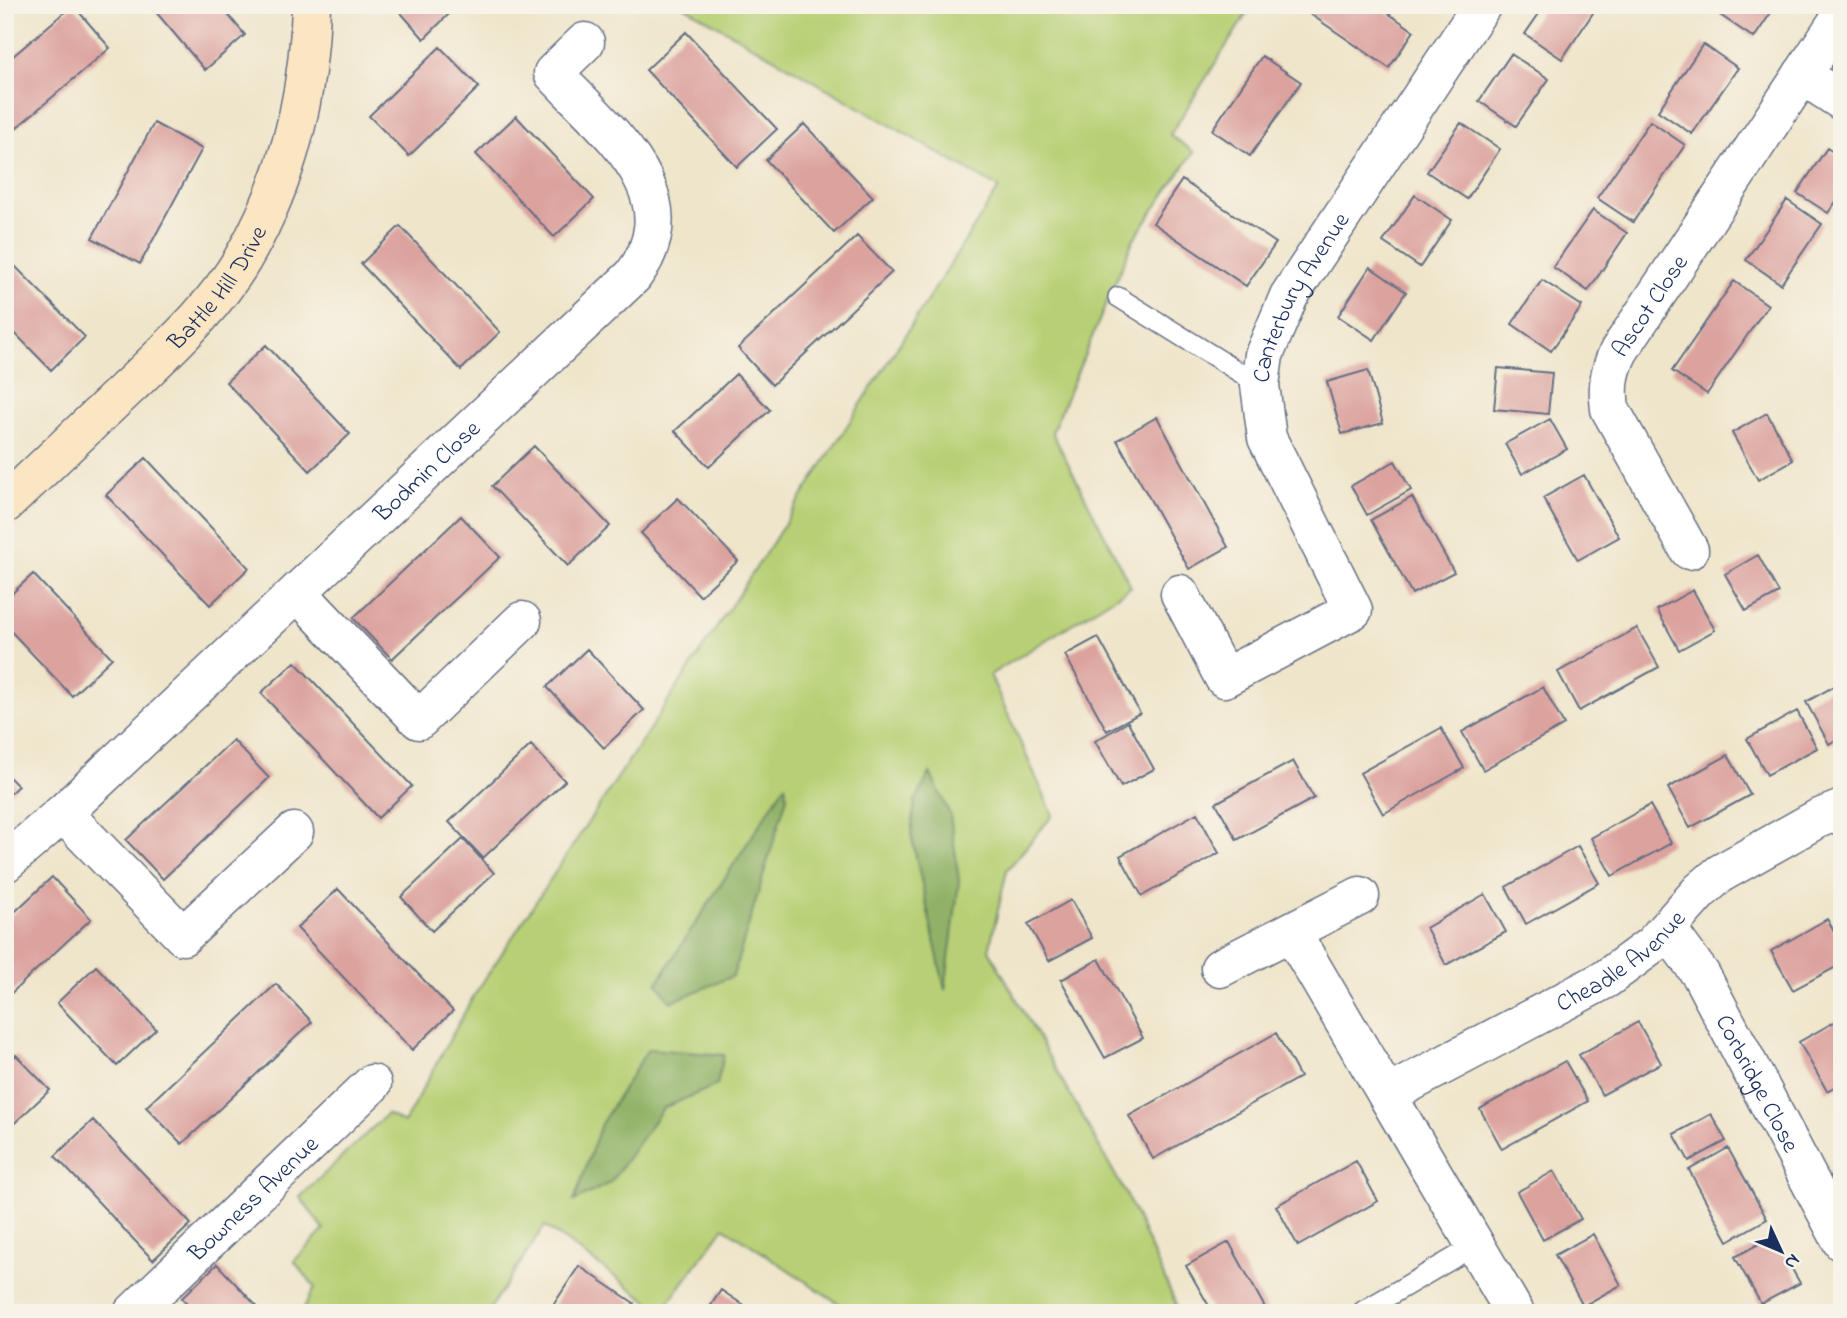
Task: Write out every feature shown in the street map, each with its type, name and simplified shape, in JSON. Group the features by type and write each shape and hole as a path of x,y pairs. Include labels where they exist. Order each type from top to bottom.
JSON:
{"street":[{"name":"Battle Hill Drive","path":"5,504 184,334 241,261 268,211 297,126 310,38 311,5"},
{"name":"Canterbury Avenue","path":"1180,594 1224,678 1353,610 1267,438 1259,385 1264,355 1289,296 1482,5"},
{"name":"Ascot Close","path":"1689,550 1610,409 1607,388 1611,369 1619,351 1842,15"},
{"name":"Bodmin Close","path":"5,863 63,813 298,593 634,276 647,258 655,235 650,189 638,167 552,73 585,41"},
{"path":"1802,75 1842,101"},
{"path":"298,593 419,720 522,621"},
{"name":"Cheadle Avenue","path":"1387,1095 1606,979 1668,930 1700,891 1721,873 1817,819 1842,809"},
{"path":"63,813 183,936 294,832"},
{"path":"1220,968 1360,896"},
{"name":"Corbridge Close","path":"1668,930 1701,975 1842,1242"},
{"path":"1292,933 1515,1313"},
{"name":"Bowness Avenue","path":"133,1313 372,1084"}],"lane":[{"path":"1118,297 1259,385"},
{"path":"1363,1311 1476,1245"}],"green space":[{"path":"682,5 1252,5 1170,135 1194,152 1133,240 1052,432 1131,587 990,675 1053,815 1007,870 989,950 1127,1196 1180,1313 853,1313 724,1227 662,1311 545,1226 487,1313 301,1313 315,1287 294,1261 324,1230 300,1197 387,1114 404,1123 473,997 773,542 999,188"},
{"path":"930,773 950,814 959,881 945,990 911,834 915,801"},
{"path":"785,785 787,797 733,976 671,1002 657,983"},
{"path":"648,1049 724,1055 717,1085 663,1108 610,1183 574,1201 601,1124"}],"building":[{"path":"73,5 110,48 8,135 5,132 5,63"},
{"path":"150,5 220,5 245,35 205,70"},
{"path":"394,5 458,5 424,39"},
{"path":"1297,5 1376,5 1414,31 1389,68"},
{"path":"1545,5 1589,5 1595,10 1562,59 1525,34"},
{"path":"1727,5 1776,5 1754,38 1720,15"},
{"path":"686,32 777,129 737,167 646,70"},
{"path":"1703,44 1738,68 1692,134 1658,111"},
{"path":"440,47 479,87 409,156 369,116"},
{"path":"1511,54 1549,79 1516,126 1479,101"},
{"path":"1262,56 1301,82 1250,156 1212,130"},
{"path":"516,116 594,199 554,237 476,154"},
{"path":"1650,121 1685,145 1633,222 1597,198"},
{"path":"154,123 202,149 140,264 92,238"},
{"path":"1461,123 1500,149 1467,199 1427,172"},
{"path":"804,124 873,197 834,233 766,160"},
{"path":"1827,148 1842,158 1842,193 1828,213 1797,193"},
{"path":"1182,180 1276,243 1246,286 1153,223"},
{"path":"1415,195 1452,220 1420,267 1383,242"},
{"path":"1787,200 1822,224 1781,284 1746,260"},
{"path":"1593,210 1627,233 1588,291 1553,267"},
{"path":"400,226 500,332 461,370 361,264"},
{"path":"857,236 892,272 772,385 738,348"},
{"path":"5,256 85,337 51,370 5,323"},
{"path":"1370,267 1406,292 1374,340 1338,316"},
{"path":"1542,280 1582,306 1551,351 1512,324"},
{"path":"1734,281 1768,305 1707,394 1672,371"},
{"path":"266,345 350,434 310,471 226,382"},
{"path":"1498,368 1552,373 1548,414 1494,409"},
{"path":"1368,370 1383,423 1342,434 1327,382"},
{"path":"736,374 770,410 709,467 675,431"},
{"path":"1767,413 1793,460 1758,480 1732,433"},
{"path":"1157,417 1228,547 1189,569 1117,440"},
{"path":"1550,419 1567,449 1522,474 1505,444"},
{"path":"534,446 610,526 568,566 492,486"},
{"path":"146,458 249,568 210,605 106,495"},
{"path":"1395,461 1411,490 1367,515 1351,486"},
{"path":"1584,475 1619,537 1578,560 1543,498"},
{"path":"1412,497 1454,572 1412,594 1371,520"},
{"path":"678,498 738,561 700,596 641,533"},
{"path":"461,516 500,557 392,659 353,618"},
{"path":"1758,555 1779,593 1746,611 1725,574"},
{"path":"33,574 112,658 72,696 5,625 5,600"},
{"path":"1693,590 1715,630 1679,650 1657,610"},
{"path":"1637,628 1659,667 1579,711 1558,672"},
{"path":"1098,637 1140,713 1107,731 1065,655"},
{"path":"587,649 644,710 604,748 547,687"},
{"path":"295,662 412,786 378,818 261,693"},
{"path":"1842,682 1842,737 1829,744 1806,702"},
{"path":"1543,687 1564,725 1483,770 1462,732"},
{"path":"1797,711 1817,748 1767,775 1747,739"},
{"path":"1128,722 1154,769 1121,787 1095,741"},
{"path":"1441,728 1464,768 1383,814 1360,773"},
{"path":"233,740 269,778 163,879 126,840"},
{"path":"531,745 565,781 483,858 449,822"},
{"path":"1728,755 1750,795 1690,828 1668,788"},
{"path":"1293,761 1314,798 1237,840 1216,803"},
{"path":"5,773 18,786 5,798"},
{"path":"1650,805 1671,843 1612,876 1591,838"},
{"path":"1197,813 1219,853 1142,896 1120,856"},
{"path":"463,839 494,873 432,931 401,897"},
{"path":"1578,846 1599,883 1526,924 1506,887"},
{"path":"52,877 91,919 5,999 5,921"},
{"path":"338,889 453,1011 412,1050 297,928"},
{"path":"1485,894 1506,932 1446,965 1426,928"},
{"path":"1071,900 1092,938 1049,961 1028,924"},
{"path":"1827,919 1842,945 1842,964 1793,990 1771,951"},
{"path":"1099,959 1143,1038 1105,1058 1061,980"},
{"path":"96,966 156,1029 117,1066 57,1003"},
{"path":"276,984 312,1022 182,1144 146,1107"},
{"path":"1838,1020 1842,1026 1842,1083 1827,1091 1799,1042"},
{"path":"1638,1022 1661,1063 1602,1095 1579,1055"},
{"path":"1276,1033 1300,1077 1153,1159 1129,1116"},
{"path":"16,1055 50,1090 5,1132 5,1065"},
{"path":"1565,1061 1588,1101 1502,1149 1480,1109"},
{"path":"1711,1114 1726,1141 1689,1161 1674,1134"},
{"path":"93,1120 191,1224 153,1260 55,1156"},
{"path":"1728,1148 1767,1219 1728,1241 1689,1170"},
{"path":"1356,1161 1378,1201 1298,1246 1276,1206"},
{"path":"1554,1171 1581,1219 1543,1240 1517,1192"},
{"path":"1593,1234 1621,1285 1583,1306 1555,1255"},
{"path":"1773,1236 1800,1283 1761,1304 1735,1257"},
{"path":"1229,1242 1268,1313 1213,1313 1186,1266"},
{"path":"217,1264 263,1313 196,1313 182,1298"},
{"path":"579,1266 634,1303 627,1313 550,1310"},
{"path":"721,1290 755,1313 706,1313"}]}
